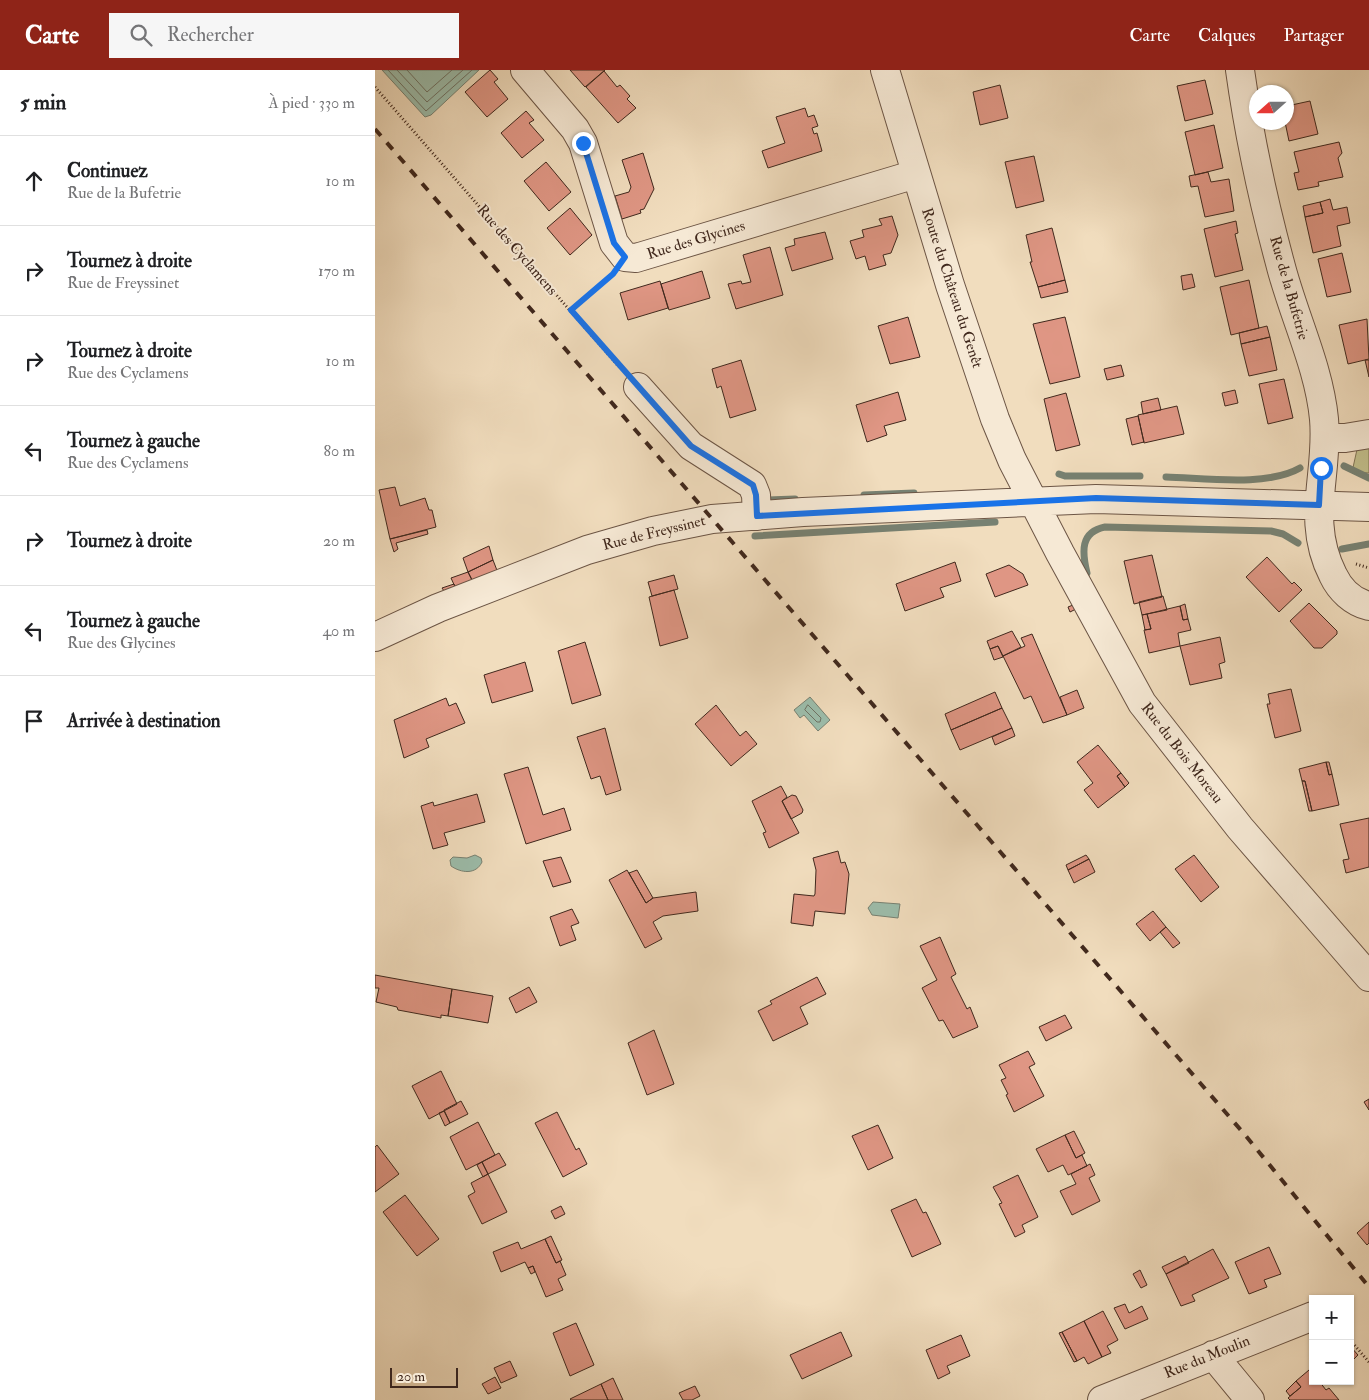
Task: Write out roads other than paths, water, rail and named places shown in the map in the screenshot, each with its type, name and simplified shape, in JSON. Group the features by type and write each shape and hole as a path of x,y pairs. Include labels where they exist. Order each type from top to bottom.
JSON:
{"street":[{"name":"Rue des Glycines","path":"525,70 575,129 583,143 614,243 625,257 636,258 916,174"},
{"name":"Route du Château du Genêt","path":"885,70 916,174 995,419 1012,460 1033,501"},
{"name":"Rue de la Bufetrie","path":"1240,70 1246,113 1279,263 1318,382 1325,438 1319,505 1320,538 1326,562 1336,583 1348,596 1369,606"},
{"path":"637,387 691,446 753,485 756,495 757,516"},
{"path":"1325,438 1345,438 1369,434"},
{"name":"Rue de Freyssinet","path":"375,637 439,608 587,550 685,523 757,516 1033,501 1159,499 1369,507"},
{"name":"Rue du Bois Moreau","path":"1033,501 1142,703 1241,828 1369,977"},
{"name":"Rue du Moulin","path":"1103,1400 1309,1318"},
{"path":"1213,1355 1249,1400"}],"water":[{"path":"382,70 479,70 431,115 425,117"},
{"path":"810,697 830,720 818,731 804,715 800,718 794,710"},
{"path":"475,855 481,858 482,862 472,871 459,870 451,866 450,860 453,857 467,858"},
{"path":"873,902 900,904 898,918 872,915 868,908"}],"waterway":[{"path":"1344,466 1369,478"},
{"path":"1166,477 1217,480 1271,478 1300,468"},
{"path":"1059,474 1065,476 1140,476"},
{"path":"864,495 914,493"},
{"path":"768,500 795,499"},
{"path":"755,536 995,522"},
{"path":"1087,573 1084,558 1087,538 1091,533 1105,527 1271,531 1283,534 1298,543"},
{"path":"1342,549 1369,544"}],"railway":[{"path":"375,129 1246,1136 1369,1287"}]}
